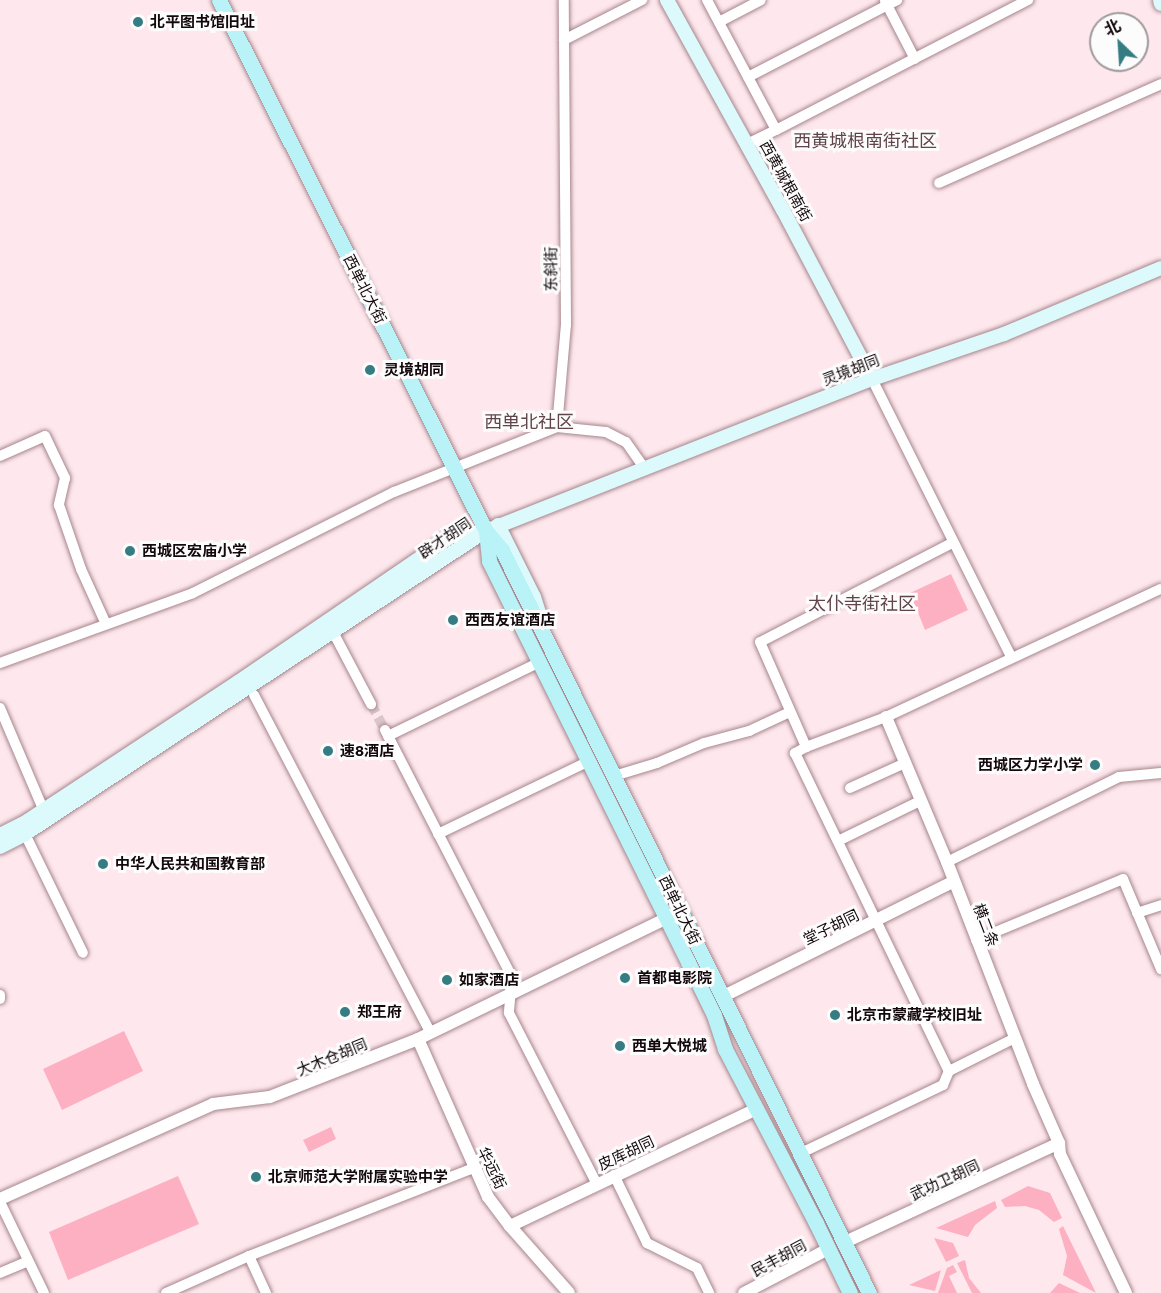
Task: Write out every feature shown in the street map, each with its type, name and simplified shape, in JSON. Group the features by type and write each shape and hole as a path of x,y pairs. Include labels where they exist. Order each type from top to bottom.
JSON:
{"main road":[{"name":"西单北大街","path":"219,0 453,468 492,528 869,1293"},
{"name":"西黄城根南街","path":"667,0 747,144 872,379"},
{"name":"灵境胡同","path":"492,528 872,379 1004,333 1161,267"},
{"name":"西单北大街","path":"492,528 489,561 714,1015 725,1049 850,1293"},
{"name":"辟才胡同","path":"0,835 45,815 492,528"},
{"name":"辟才胡同","path":"0,847 25,834 45,815 452,536 492,528"}],"street":[{"name":"东斜街","path":"556,427 566,325 564,0"},
{"path":"564,40 642,0"},
{"path":"707,0 776,130"},
{"path":"719,22 761,0"},
{"path":"747,144 1028,0"},
{"path":"748,76 889,2 915,59"},
{"path":"939,183 1161,84"},
{"path":"872,379 1011,657"},
{"path":"0,663 193,593 394,492 556,427 606,432 626,442 644,468"},
{"path":"0,456 45,436 65,478 59,505 81,569 106,624"},
{"path":"806,747 760,642 952,543"},
{"path":"950,1071 795,753 886,717 1161,589"},
{"path":"332,630 371,704"},
{"path":"540,662 386,733 512,977 509,1013 597,1184"},
{"path":"254,695 430,1031"},
{"path":"0,708 45,815"},
{"path":"614,776 657,763 704,743 749,731 790,712"},
{"name":"横二条","path":"886,717 947,862 1015,1038 1059,1143 1064,1162 1126,1293"},
{"path":"438,834 589,761"},
{"path":"850,788 905,764"},
{"path":"947,862 1119,777 1161,773"},
{"path":"840,840 920,801"},
{"path":"25,834 83,953"},
{"path":"976,940 1123,879 1161,969"},
{"name":"堂子胡同","path":"722,997 953,882"},
{"path":"1137,913 1161,905"},
{"name":"大木仓胡同","path":"0,1201 213,1104 270,1097 418,1039 430,1031 511,995 667,918"},
{"path":"799,1154 943,1085 950,1071 1015,1038"},
{"name":"华远街","path":"418,1039 488,1197 568,1293"},
{"name":"皮库胡同","path":"510,1226 756,1109"},
{"name":"横二条","path":"1059,1143 1067,1151 1133,1293"},
{"name":"武功卫胡同","path":"843,1243 1059,1143"},
{"path":"166,1293 249,1257 474,1168"},
{"path":"614,1175 647,1243 697,1268 709,1293"},
{"path":"0,1201 44,1293"},
{"name":"民丰胡同","path":"744,1293 828,1249"},
{"path":"249,1257 266,1293"},
{"path":"0,1273 28,1261"}],"shaded area":[{"path":"951,574 968,610 925,630 910,593"},
{"path":"124,1031 143,1071 62,1110 43,1069"},
{"path":"331,1127 336,1139 309,1152 303,1140"},
{"path":"178,1176 199,1224 68,1280 49,1232"},
{"path":"1028,1186 1050,1193 1062,1218 1054,1222 1039,1210 1025,1206 1005,1207 1001,1200"},
{"path":"995,1201 997,1208 975,1225 968,1237 936,1228"},
{"path":"1063,1226 1096,1293 1063,1275 1067,1256 1059,1229"},
{"path":"934,1238 953,1243 959,1256 946,1262"},
{"path":"965,1260 969,1278 981,1293 972,1293 957,1263"},
{"path":"953,1265 957,1272 949,1276 957,1293 938,1293 947,1268"},
{"path":"941,1270 935,1291 909,1285"},
{"path":"1059,1283 1080,1293 1050,1293"}],"tunnel":[{"path":"371,704 385,730"}],"place":[{"name":"北平图书馆旧址","path":"138,22"},
{"name":"灵境胡同","path":"370,370"},
{"name":"西城区宏庙小学","path":"130,551"},
{"name":"西西友谊酒店","path":"453,620"},
{"name":"速8酒店","path":"328,751"},
{"name":"西城区力学小学","path":"1095,765"},
{"name":"中华人民共和国教育部","path":"103,864"},
{"name":"首都电影院","path":"625,978"},
{"name":"如家酒店","path":"447,980"},
{"name":"郑王府","path":"345,1012"},
{"name":"北京市蒙藏学校旧址","path":"835,1015"},
{"name":"西单大悦城","path":"620,1046"},
{"name":"北京师范大学附属实验中学","path":"256,1177"}],"district":[{"name":"西黄城根南街社区","path":"865,141"},
{"name":"西单北社区","path":"529,422"},
{"name":"太仆寺街社区","path":"862,604"}]}
